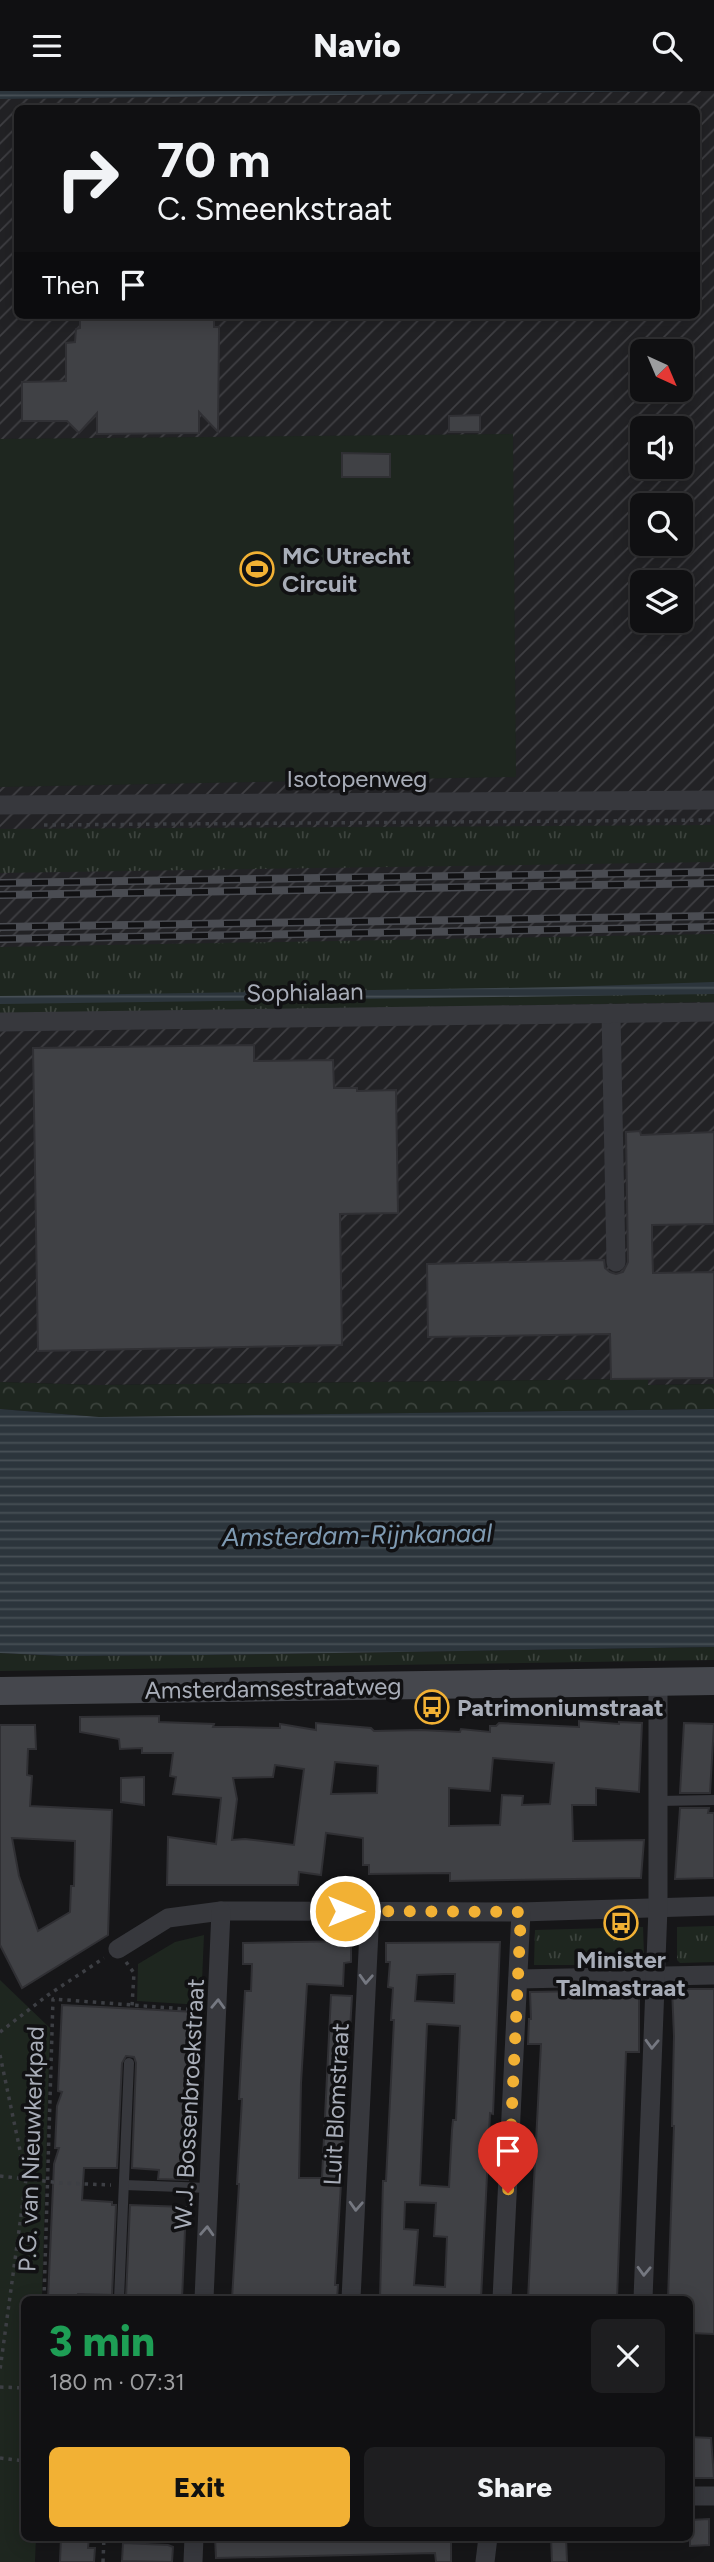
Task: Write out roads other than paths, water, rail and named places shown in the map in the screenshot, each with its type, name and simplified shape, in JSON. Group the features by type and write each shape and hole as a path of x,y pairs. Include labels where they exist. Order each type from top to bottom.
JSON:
{"main road":[{"name":"Amsterdamsestraatweg","path":"0,1691 714,1681"}],"street":[{"name":"Isotopenweg","path":"0,805 714,800"},
{"name":"Sophialaan","path":"0,1022 714,1012"},
{"path":"611,1013 616,1262"},
{"path":"643,2296 658,1907 658,1682"},
{"path":"118,1949 168,1918 221,1911 521,1912 714,1906"},
{"name":"W.J. Bossenbroekstraat","path":"204,2296 221,1911"},
{"name":"Luit Blomstraat","path":"351,2296 370,1911"},
{"path":"502,2296 521,1912"},
{"path":"518,1979 714,1975"},
{"path":"693,2496 714,2496"},
{"path":"193,2562 194,2541"},
{"path":"485,2562 488,2541"}],"lane":[{"path":"658,1801 714,1800"},
{"path":"119,2296 130,2063"},
{"path":"124,2185 209,2188"}],"water":[{"path":"0,91 681,91 0,99"},
{"path":"714,982 714,994 0,1004 0,996"},
{"name":"Amsterdam-Rijnkanaal","path":"0,1409 99,1417 714,1409 714,1647 205,1655 61,1656 0,1653"}],"railway":[{"path":"0,883 714,872"},
{"path":"0,895 714,883"},
{"path":"0,927 714,916"},
{"path":"0,939 714,927"}],"place":[{"name":"MC Utrecht Circuit","path":"257,569"},
{"name":"Patrimoniumstraat","path":"432,1707"},
{"name":"Minister Talmastraat","path":"621,1923"}]}
